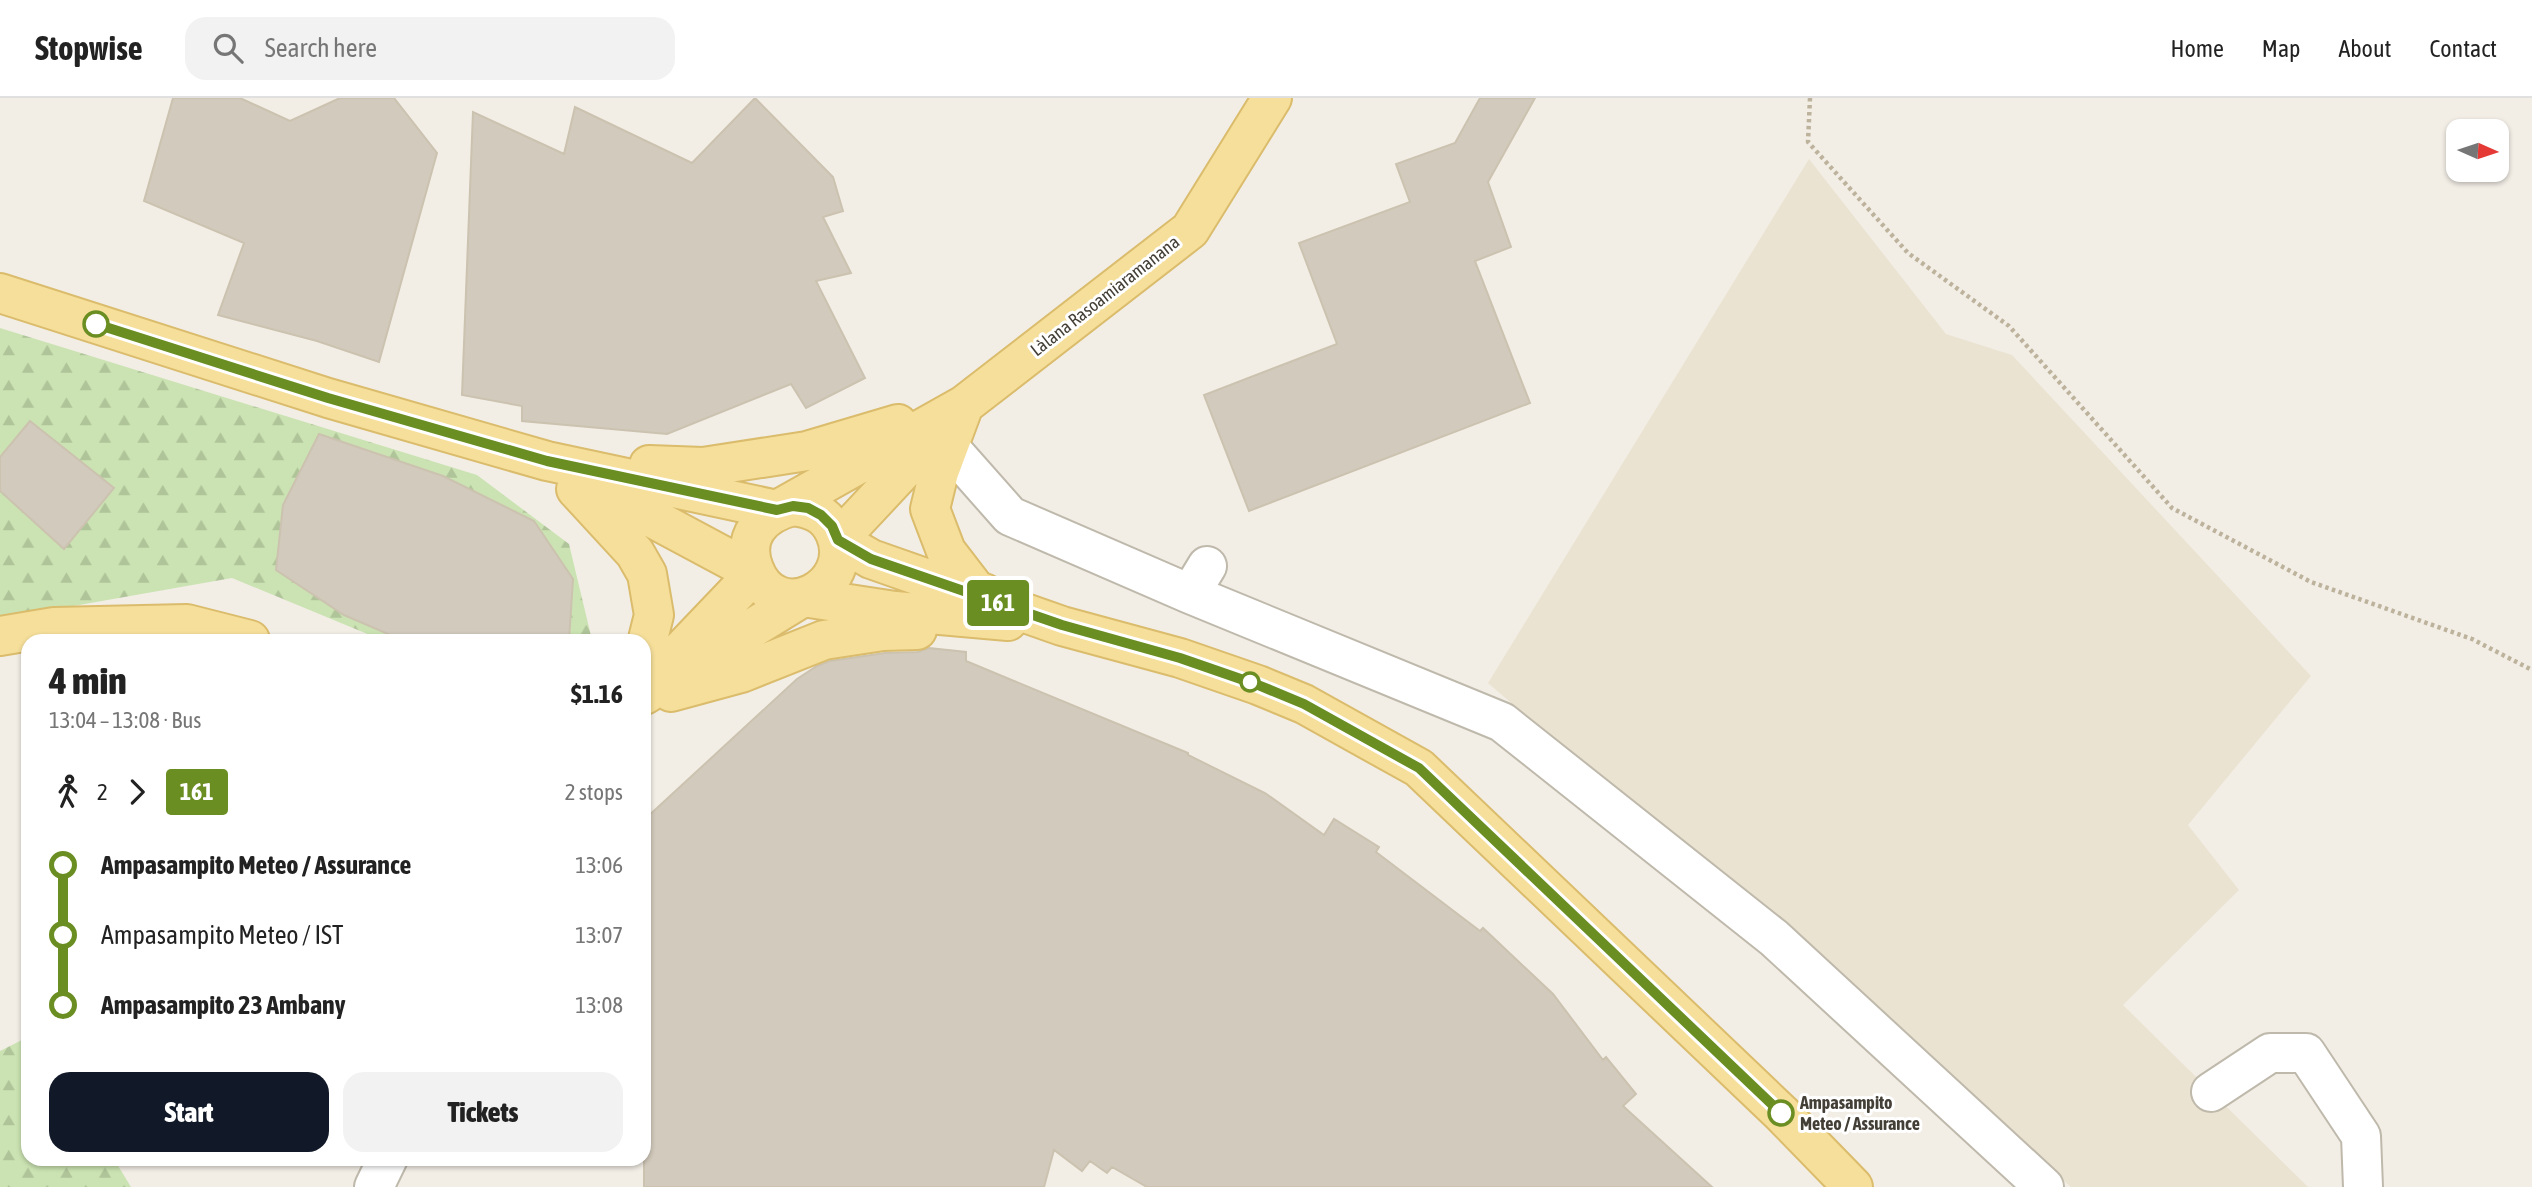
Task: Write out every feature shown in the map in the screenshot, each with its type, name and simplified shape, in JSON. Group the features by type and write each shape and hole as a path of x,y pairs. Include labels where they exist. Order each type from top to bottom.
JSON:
{"main road":[{"name":"Làlana Rasoamiaramanana","path":"777,510 964,405 1190,230 1272,98"},
{"path":"0,293 328,398 547,461 777,510"},
{"name":"Làlana Rasoamiaramanana","path":"838,540 964,405"},
{"path":"964,405 939,472 930,509 946,551 976,590 1062,625"},
{"path":"547,461 703,467 807,451 964,405"},
{"path":"547,461 755,573"},
{"path":"547,461 635,553 647,574 654,615 649,634"},
{"path":"651,690 803,597 817,591 828,582 836,570 840,555 838,540 827,521 808,508 793,506 777,510 765,518 756,530 751,544 750,559 755,573 763,587 775,595 788,599 803,597 895,611 1062,625"},
{"path":"838,540 871,559 1062,625 1180,658 1258,685 1304,704 1419,768 1781,1113 1853,1187"},
{"path":"651,686 755,573"},
{"path":"0,635 54,628 187,624 226,634"},
{"path":"651,692 741,673 824,640 883,631 1062,625"}],"street":[{"path":"949,447 1010,516 1198,580 1502,722 1774,938 2044,1187"},
{"path":"2211,1092 2270,1053 2305,1053 2361,1136 2363,1187"},
{"path":"374,1187 384,1166"}],"path":[{"path":"1810,98 1808,142 1908,253 2008,326 2172,508 2311,582 2472,639 2532,670"}],"shaded area":[{"path":"1809,159 1946,334 2012,355 2311,676 2188,825 2239,890 2123,1005 2308,1187 2071,1187 1488,683"}],"green space":[{"path":"0,328 477,475 569,544 591,634 367,634 232,578 0,619"},
{"path":"21,1040 21,1166 118,1166 131,1187 0,1187 0,1051"}],"building":[{"path":"173,98 240,98 290,121 340,98 394,98 437,153 379,362 317,341 218,315 244,243 144,201"},
{"path":"755,98 833,177 843,211 823,217 851,273 816,281 865,378 806,408 791,384 667,434 522,421 522,406 462,395 473,112 564,154 575,107 692,163"},
{"path":"1480,98 1535,98 1488,182 1511,247 1475,261 1530,403 1249,511 1204,395 1337,344 1299,243 1410,202 1396,164 1455,143"},
{"path":"30,421 114,488 64,549 0,491 0,457"},
{"path":"319,434 443,476 534,521 573,579 569,634 388,634 344,615 276,570 283,505"},
{"path":"929,648 966,652 966,661 1188,753 1265,793 1324,835 1334,819 1379,847 1376,852 1480,931 1483,928 1553,994 1603,1060 1606,1057 1636,1094 1623,1106 1712,1187 1147,1187 1112,1167 1107,1173 1090,1161 1082,1171 1054,1150 1044,1187 644,1187 644,1166 651,1166 651,814 797,679 817,666 830,661 885,653 918,652"}],"bus line":[{"name":"161","path":"96,324 328,398 547,461 777,510 793,506 808,508 821,515 832,526 838,540 871,559 1062,625 1180,658 1304,704 1419,768 1781,1113"}],"place":[{"name":"Ampasampito Meteo / Assurance","path":"1781,1113"}]}
